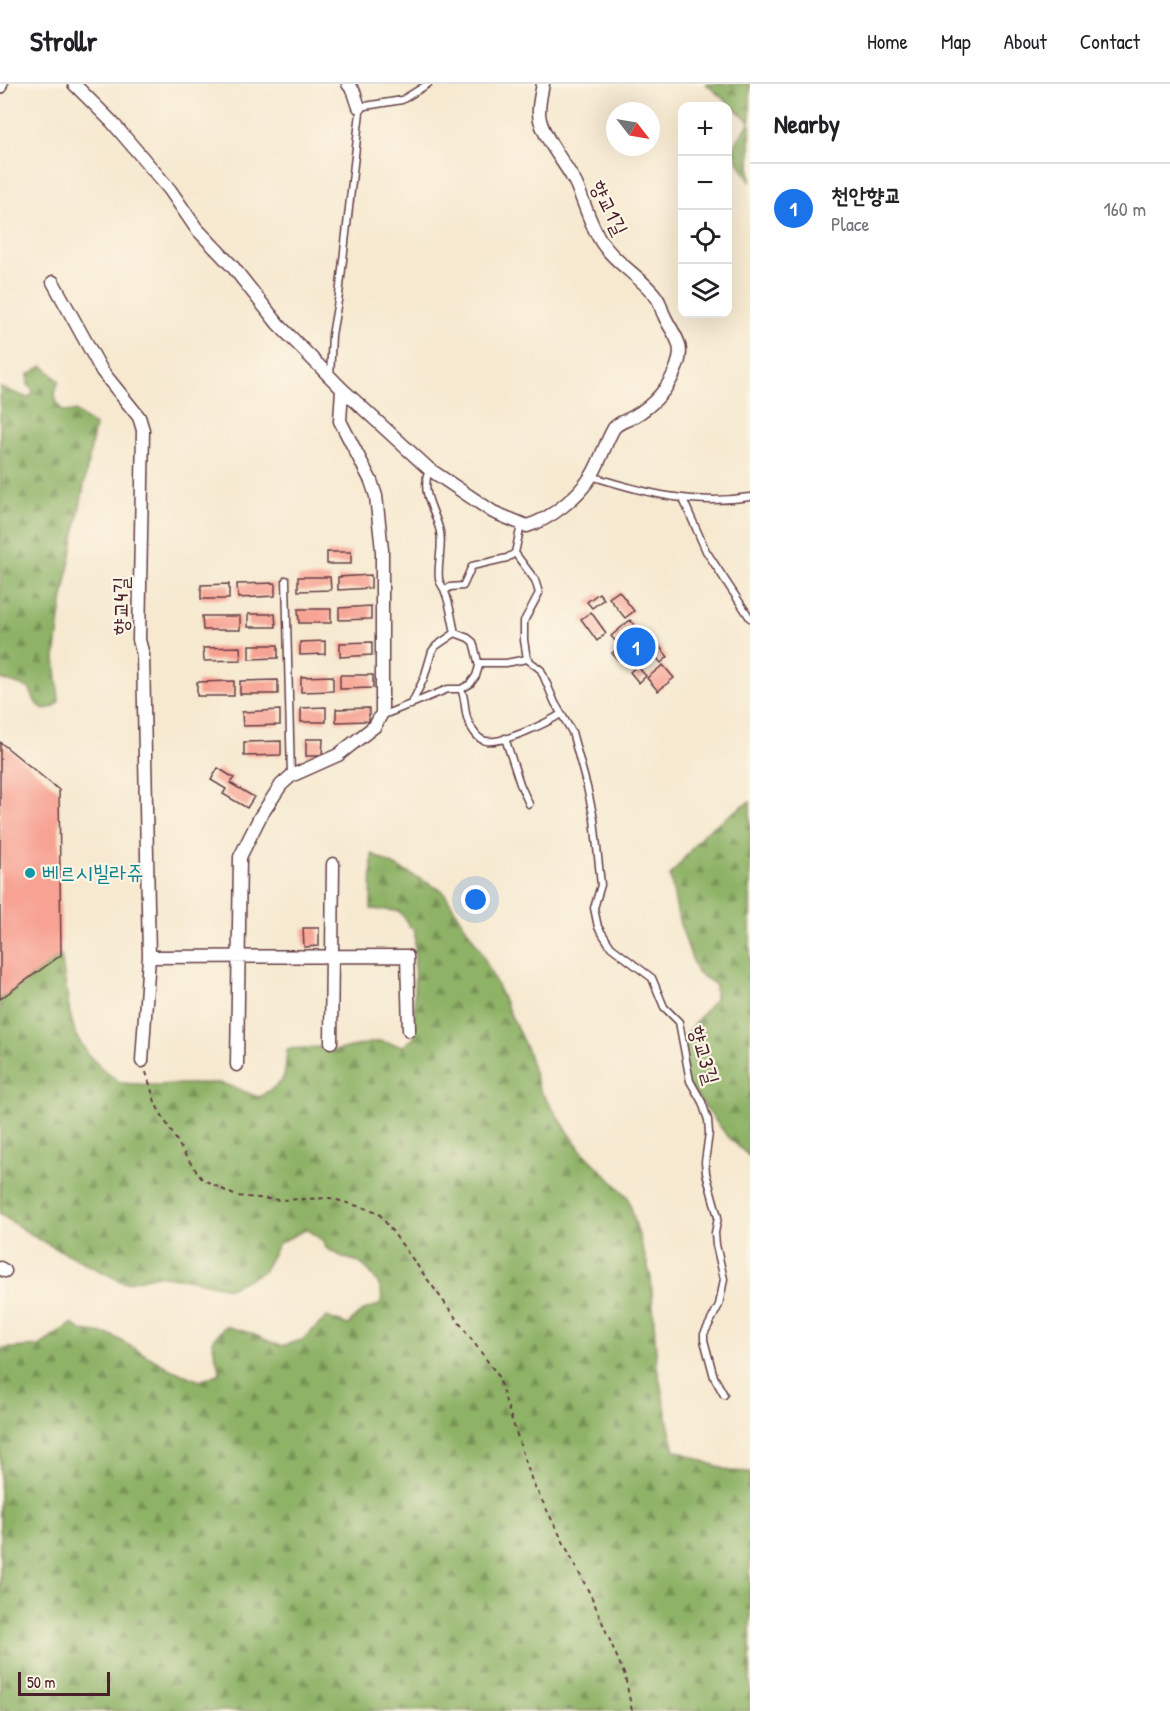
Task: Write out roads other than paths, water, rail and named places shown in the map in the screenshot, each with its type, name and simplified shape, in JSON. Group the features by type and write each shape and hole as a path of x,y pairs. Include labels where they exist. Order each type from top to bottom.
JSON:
{"street":[{"path":"74,84 112,122 170,190 196,228 233,267 278,324 330,378 429,469 493,512 521,525"},
{"path":"348,84 354,92 359,107"},
{"name":"향교1길","path":"521,525 536,524 548,517 583,486 591,476 614,428 618,423 635,417 658,399 669,384 678,365 680,354 675,333 663,315 658,300 648,287 614,258 602,243 577,187 540,118 543,84"},
{"name":"향교4길","path":"53,282 102,371 142,423 144,441 140,640 143,655 149,957 142,1061"},
{"path":"237,1065 240,857 281,785 291,776 338,755 375,726 381,716 382,550 376,496 371,481 340,421 342,389"},
{"path":"331,1042 330,956 333,864"},
{"path":"149,957 407,956 409,1030"}],"lane":[{"path":"330,378 332,335 356,164 359,107 402,100 428,84"},
{"path":"429,469 425,489 440,534 439,577 445,591 455,633"},
{"path":"591,476 632,489 683,499 712,501 750,497"},
{"path":"683,499 705,551 750,618"},
{"path":"445,591 450,587 463,586 472,566 507,558 515,553 521,525"},
{"path":"478,663 506,663 527,659 523,626 525,617 539,593 538,586 515,553"},
{"path":"286,580 291,776"},
{"path":"381,716 448,689 461,689 470,684 476,676 478,663 473,642 455,633"},
{"path":"411,705 424,678 432,651 455,633"},
{"name":"향교3길","path":"527,659 541,670 576,744 594,819 602,885 594,908 598,927 611,947 652,978 664,1007 679,1022 690,1081 702,1102 708,1120 706,1173 718,1217 715,1233 716,1245 724,1279 719,1305 704,1334 704,1340 714,1377 724,1395"},
{"path":"461,689 466,701 467,718 480,739 487,741 505,738 535,728 561,714"},
{"path":"505,738 529,804"}],"place":[{"name":"천안향교","path":"636,647"},
{"name":"베르시빌라쥬","path":"30,873"}]}
